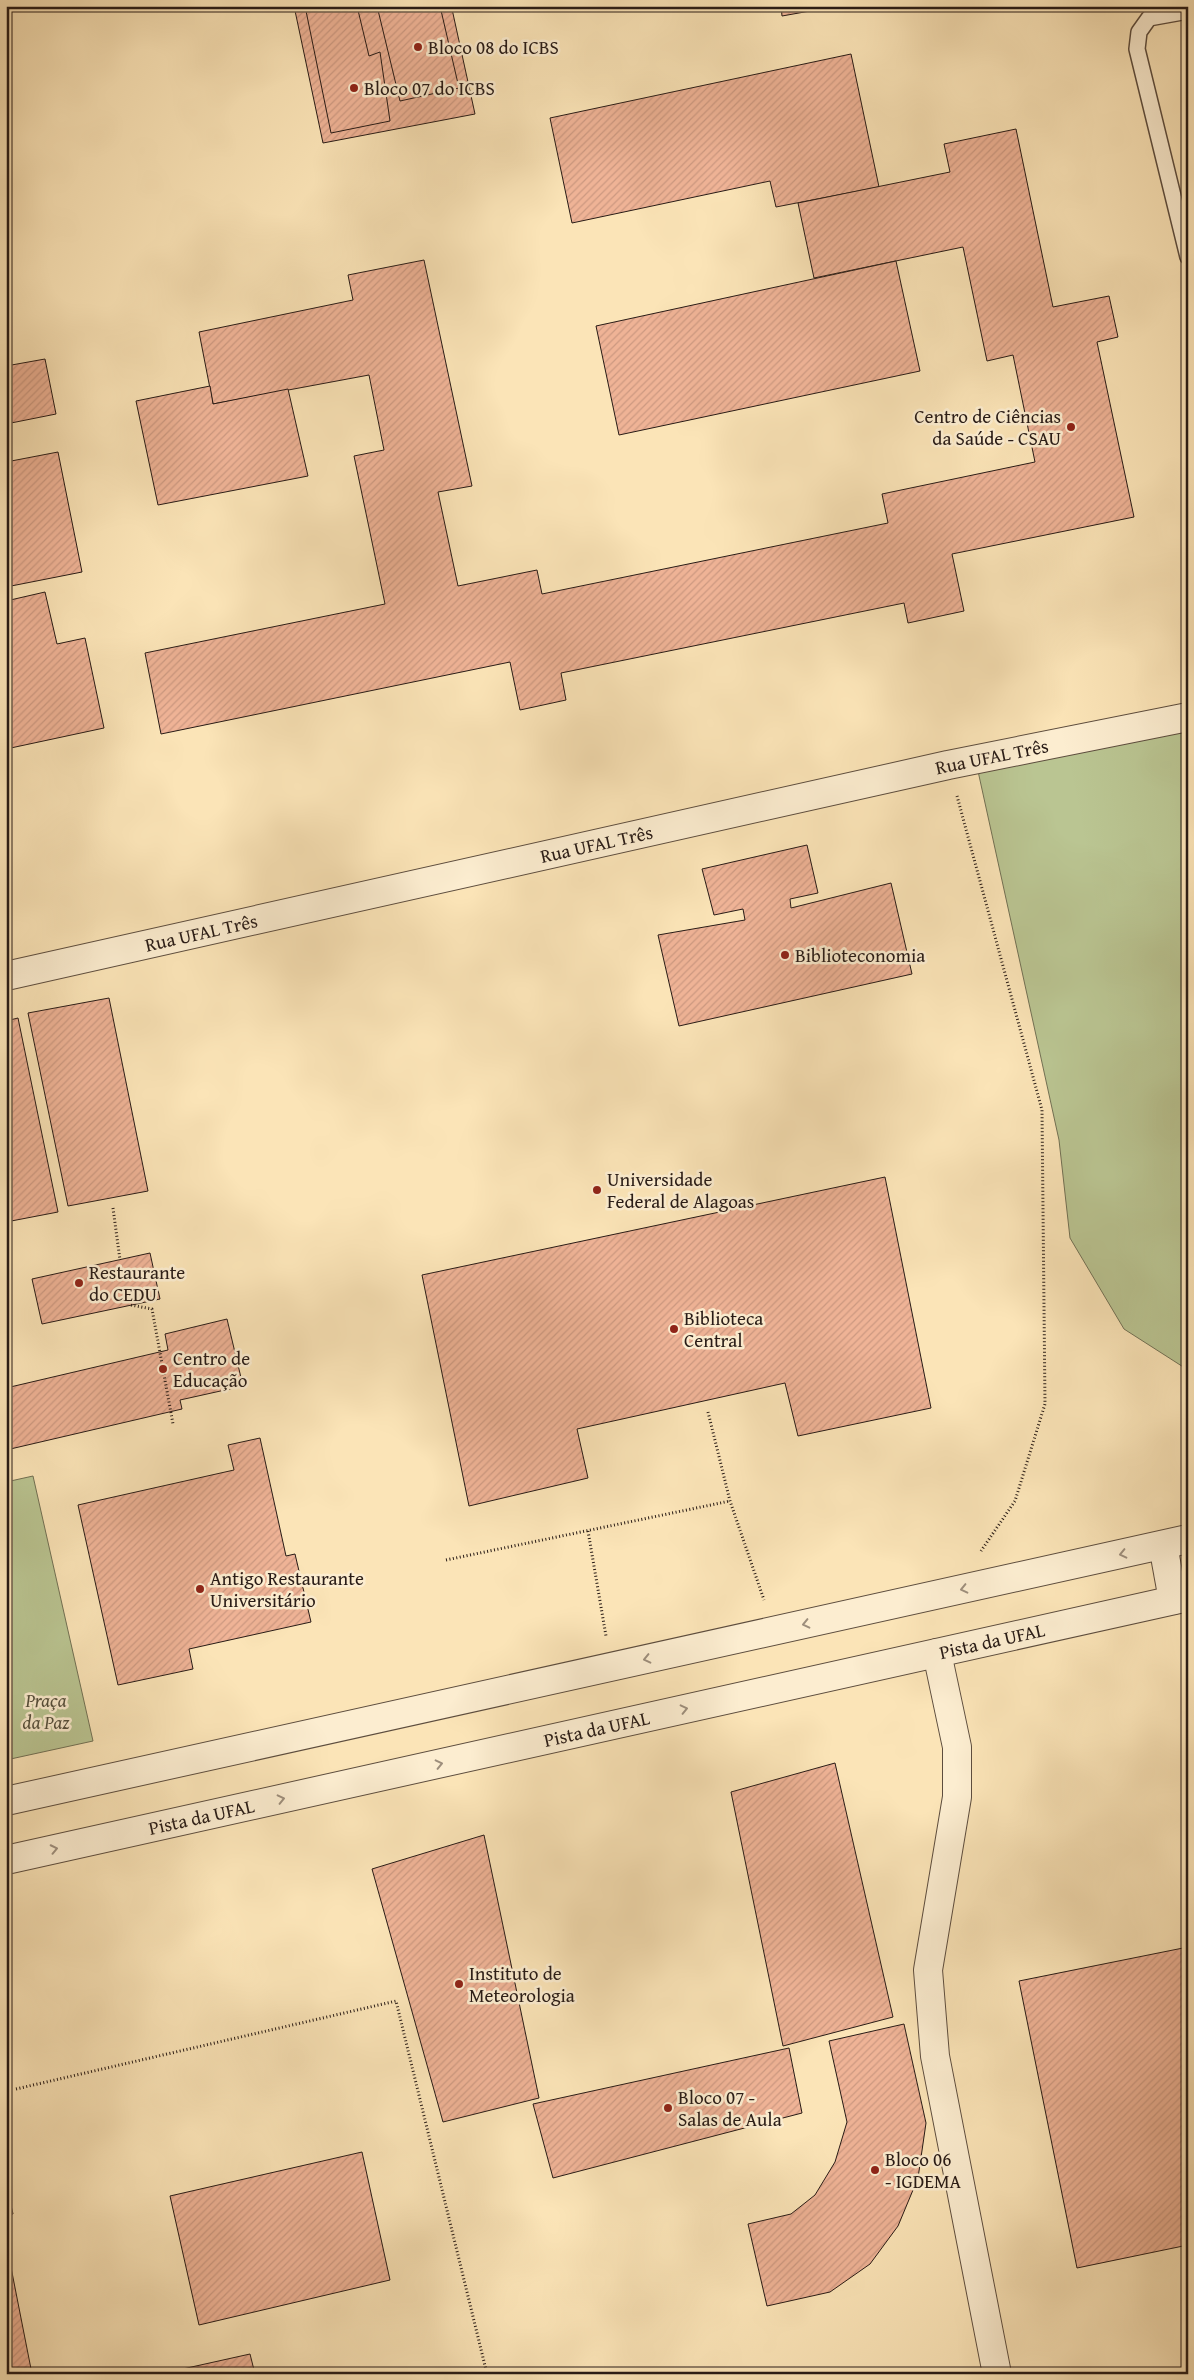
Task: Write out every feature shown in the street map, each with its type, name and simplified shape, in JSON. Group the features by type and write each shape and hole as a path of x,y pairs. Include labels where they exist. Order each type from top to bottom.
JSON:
{"street":[{"name":"Rua UFAL Três","path":"6,976 948,765 1188,717"},
{"path":"6,1802 1175,1542 1180,1599"},
{"name":"Pista da UFAL","path":"6,1860 1180,1599"},
{"path":"936,1653 956,1747 957,1797 928,1970 934,2047 996,2374"}],"lane":[{"path":"1188,11 1149,18 1139,32 1137,48 1188,257"}],"path":[{"path":"948,765 1042,1110 1045,1404 1015,1501 954,1591"},
{"path":"113,1208 120,1260"},
{"path":"131,1305 152,1309 173,1424"},
{"path":"708,1412 730,1501 775,1631"},
{"path":"446,1560 730,1501"},
{"path":"588,1531 612,1667"},
{"path":"16,2089 396,2001 487,2374"}],"green space":[{"path":"1188,724 1188,1370 1124,1329 1070,1238 1059,1140 976,762"},
{"name":"Praça da Paz","path":"33,1476 93,1741 6,1760 6,1482"}],"building":[{"path":"294,6 467,6 452,9 475,114 323,143"},
{"name":"Bloco 07 do ICBS","path":"305,6 357,6 369,56 380,52 390,121 331,133"},
{"name":"Bloco 08 do ICBS","path":"377,6 440,6 459,88 400,101"},
{"path":"781,6 838,6 782,16"},
{"path":"851,54 879,187 776,207 770,181 572,223 550,118"},
{"name":"Centro de Ciências da Saúde - CSAU","path":"1016,129 1053,307 1109,296 1118,337 1097,342 1134,517 952,554 964,611 908,623 904,603 561,673 566,700 520,710 510,662 161,734 145,653 385,604 354,456 384,450 369,375 213,404 199,332 353,300 348,275 424,260 472,486 438,492 458,586 537,570 542,594 888,523 882,494 1035,462 1013,355 987,361 963,247 814,278 798,203 950,172 944,144"},
{"path":"896,261 920,371 619,435 596,326"},
{"path":"45,359 56,414 11,423 6,401 6,366"},
{"path":"210,386 213,404 288,389 308,476 158,505 136,401"},
{"path":"58,452 82,572 6,587 6,462"},
{"path":"45,592 57,644 85,638 104,728 6,749 6,601"},
{"name":"Biblioteconomia","path":"807,845 818,893 790,899 791,908 891,883 912,974 679,1026 658,935 745,920 743,909 714,915 702,869"},
{"path":"109,998 148,1191 68,1206 28,1013"},
{"path":"18,1018 58,1212 6,1222 6,1021"},
{"name":"Biblioteca Central","path":"885,1177 931,1408 798,1436 785,1383 577,1429 588,1478 469,1506 422,1275"},
{"path":"150,1253 160,1299 42,1324 32,1279"},
{"name":"Centro de Educação","path":"227,1319 243,1386 180,1400 182,1409 6,1450 6,1388 168,1350 165,1334"},
{"name":"Antigo Restaurante Universitário","path":"260,1438 286,1556 295,1554 311,1622 189,1649 193,1669 118,1685 78,1505 234,1470 228,1445"},
{"path":"835,1763 893,2017 783,2046 731,1792"},
{"name":"Instituto de Meteorologia","path":"484,1835 539,2098 443,2122 372,1869"},
{"path":"1188,1947 1188,2245 1077,2268 1019,1981"},
{"name":"Bloco 06 - IGDEMA","path":"904,2024 926,2123 918,2178 898,2226 870,2264 830,2292 767,2306 748,2224 791,2214 815,2195 835,2162 847,2122 829,2041"},
{"name":"Bloco 07 - Salas de Aula","path":"789,2048 802,2113 553,2178 533,2104"},
{"path":"362,2152 390,2280 199,2325 170,2196"},
{"path":"6,2183 13,2214 6,2215"},
{"path":"7,2247 32,2374 6,2374"},
{"path":"250,2354 255,2374 160,2374"}],"place":[{"name":"Bloco 08 do ICBS","path":"418,47"},
{"name":"Bloco 07 do ICBS","path":"354,88"},
{"name":"Centro de Ciências da Saúde - CSAU","path":"1071,427"},
{"name":"Biblioteconomia","path":"785,955"},
{"name":"Universidade Federal de Alagoas","path":"597,1190"},
{"name":"Restaurante do CEDU","path":"79,1283"},
{"name":"Biblioteca Central","path":"674,1329"},
{"name":"Centro de Educação","path":"163,1369"},
{"name":"Antigo Restaurante Universitário","path":"200,1589"},
{"name":"Instituto de Meteorologia","path":"459,1984"},
{"name":"Bloco 07 - Salas de Aula","path":"668,2108"},
{"name":"Bloco 06 - IGDEMA","path":"875,2170"}]}
